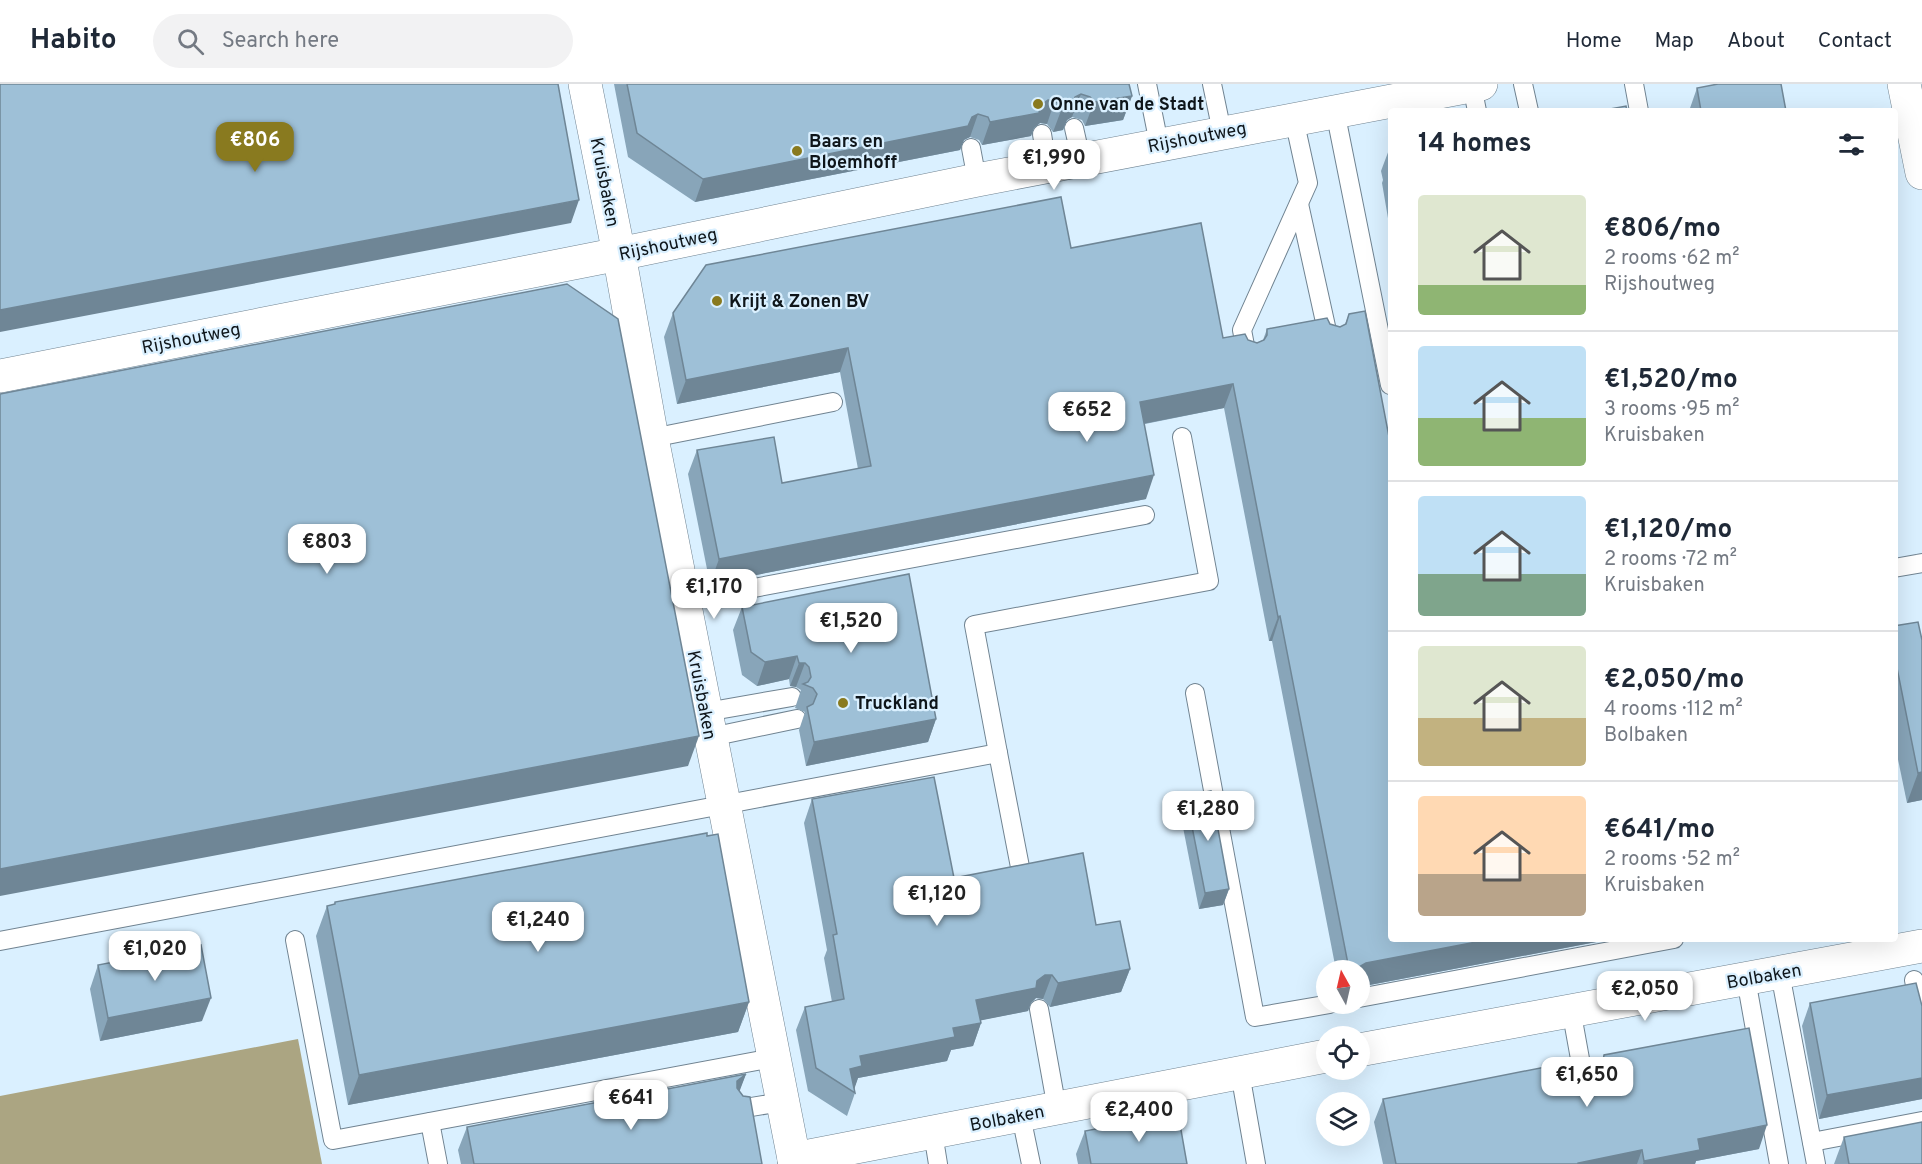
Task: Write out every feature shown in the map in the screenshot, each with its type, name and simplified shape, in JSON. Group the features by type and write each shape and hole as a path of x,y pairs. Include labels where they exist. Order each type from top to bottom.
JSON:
{"street":[{"name":"Kruisbaken","path":"585,84 652,438 795,1162"},
{"path":"1904,84 1922,173"},
{"name":"Rijshoutweg","path":"0,376 619,254 1159,144 1335,111 1477,94"},
{"name":"Bolbaken","path":"1370,1048 1922,946"},
{"name":"Bolbaken","path":"795,1162 936,1148 1022,1116 1316,1058"}],"lane":[{"path":"1147,84 1159,144"},
{"path":"1212,84 1222,132"},
{"path":"1523,84 1528,108"},
{"path":"1634,84 1638,108"},
{"path":"1335,111 1388,375"},
{"path":"1247,356 1242,330 1308,183 1294,119"},
{"path":"1074,128 1081,159"},
{"path":"1041,134 1047,166"},
{"path":"971,148 977,180"},
{"path":"1299,204 1329,340"},
{"path":"652,438 833,402"},
{"path":"1020,867 974,625 1209,581 1182,437"},
{"path":"684,601 1145,514"},
{"path":"1898,567 1922,563"},
{"path":"1195,693 1255,1017 1316,1006"},
{"path":"708,725 792,697"},
{"path":"708,725 797,719"},
{"path":"0,941 998,753"},
{"path":"295,939 333,1140 773,1058"},
{"path":"1370,996 1658,942"},
{"path":"1780,973 1816,1164"},
{"path":"1746,979 1779,1164"},
{"path":"1914,980 1922,1022"},
{"path":"1039,1009 1058,1109"},
{"path":"1571,1009 1584,1081"},
{"path":"1240,1072 1256,1164"},
{"path":"739,1109 782,1101"},
{"path":"1022,1116 1031,1164"},
{"path":"1812,1142 1922,1121"},
{"path":"430,1122 438,1164"}],"shaded area":[{"path":"298,1039 322,1164 0,1164 0,1096"}],"building":[{"path":"0,84 558,84 579,200 0,310"},
{"path":"627,84 1129,84 1132,96 1094,102 1090,97 1081,94 1075,97 1071,107 1062,108 1055,100 1048,100 1040,106 1039,113 990,122 988,117 978,114 972,117 968,126 703,179 637,133"},
{"path":"1718,84 1781,84 1785,108 1700,108 1697,88"},
{"path":"1061,197 1071,248 1201,223 1223,338 1245,334 1248,340 1257,343 1264,340 1267,329 1327,318 1330,324 1340,327 1346,324 1349,314 1365,311 1388,432 1388,942 1476,942 1370,962 1370,960 1347,960 1233,384 1140,402 1154,475 719,559 697,450 774,437 782,483 871,466 848,348 686,380 673,313 706,265"},
{"path":"567,284 618,319 699,736 0,869 0,394"},
{"path":"909,574 936,719 814,742 807,707 813,704 817,694 813,688 803,684 811,677 809,667 805,663 799,663 797,656 765,662 751,652 742,607"},
{"path":"1918,622 1922,640 1922,772 1918,773 1898,673 1898,625"},
{"path":"934,777 954,878 1083,853 1096,925 1120,921 1130,969 1058,983 1052,975 1045,975 1037,981 1036,988 976,1000 981,1023 953,1028 955,1037 860,1056 862,1066 850,1069 855,1093 816,1068 805,1007 844,999 833,935 837,934 812,799"},
{"path":"1211,791 1229,889 1205,893 1186,796"},
{"path":"707,833 707,836 718,834 749,1002 359,1075 327,906 335,902"},
{"path":"201,945 211,998 108,1018 98,965"},
{"path":"1916,983 1922,1006 1922,1078 1827,1095 1810,1003"},
{"path":"1749,1028 1767,1125 1698,1139 1700,1150 1644,1161 1642,1150 1578,1164 1396,1164 1383,1099 1581,1060 1588,1068 1595,1068 1603,1062 1604,1055"},
{"path":"746,1074 737,1081 737,1088 743,1096 750,1097 762,1164 474,1164 467,1127"},
{"path":"1178,1113 1187,1164 1091,1164 1085,1131"},
{"path":"1922,1122 1922,1164 1849,1164 1844,1137"}],"place":[{"name":"Onne van de Stadt","path":"1038,104"},
{"name":"Baars en Bloemhoff","path":"797,151"},
{"name":"Krijt & Zonen BV","path":"717,301"},
{"name":"Truckland","path":"843,703"}]}
